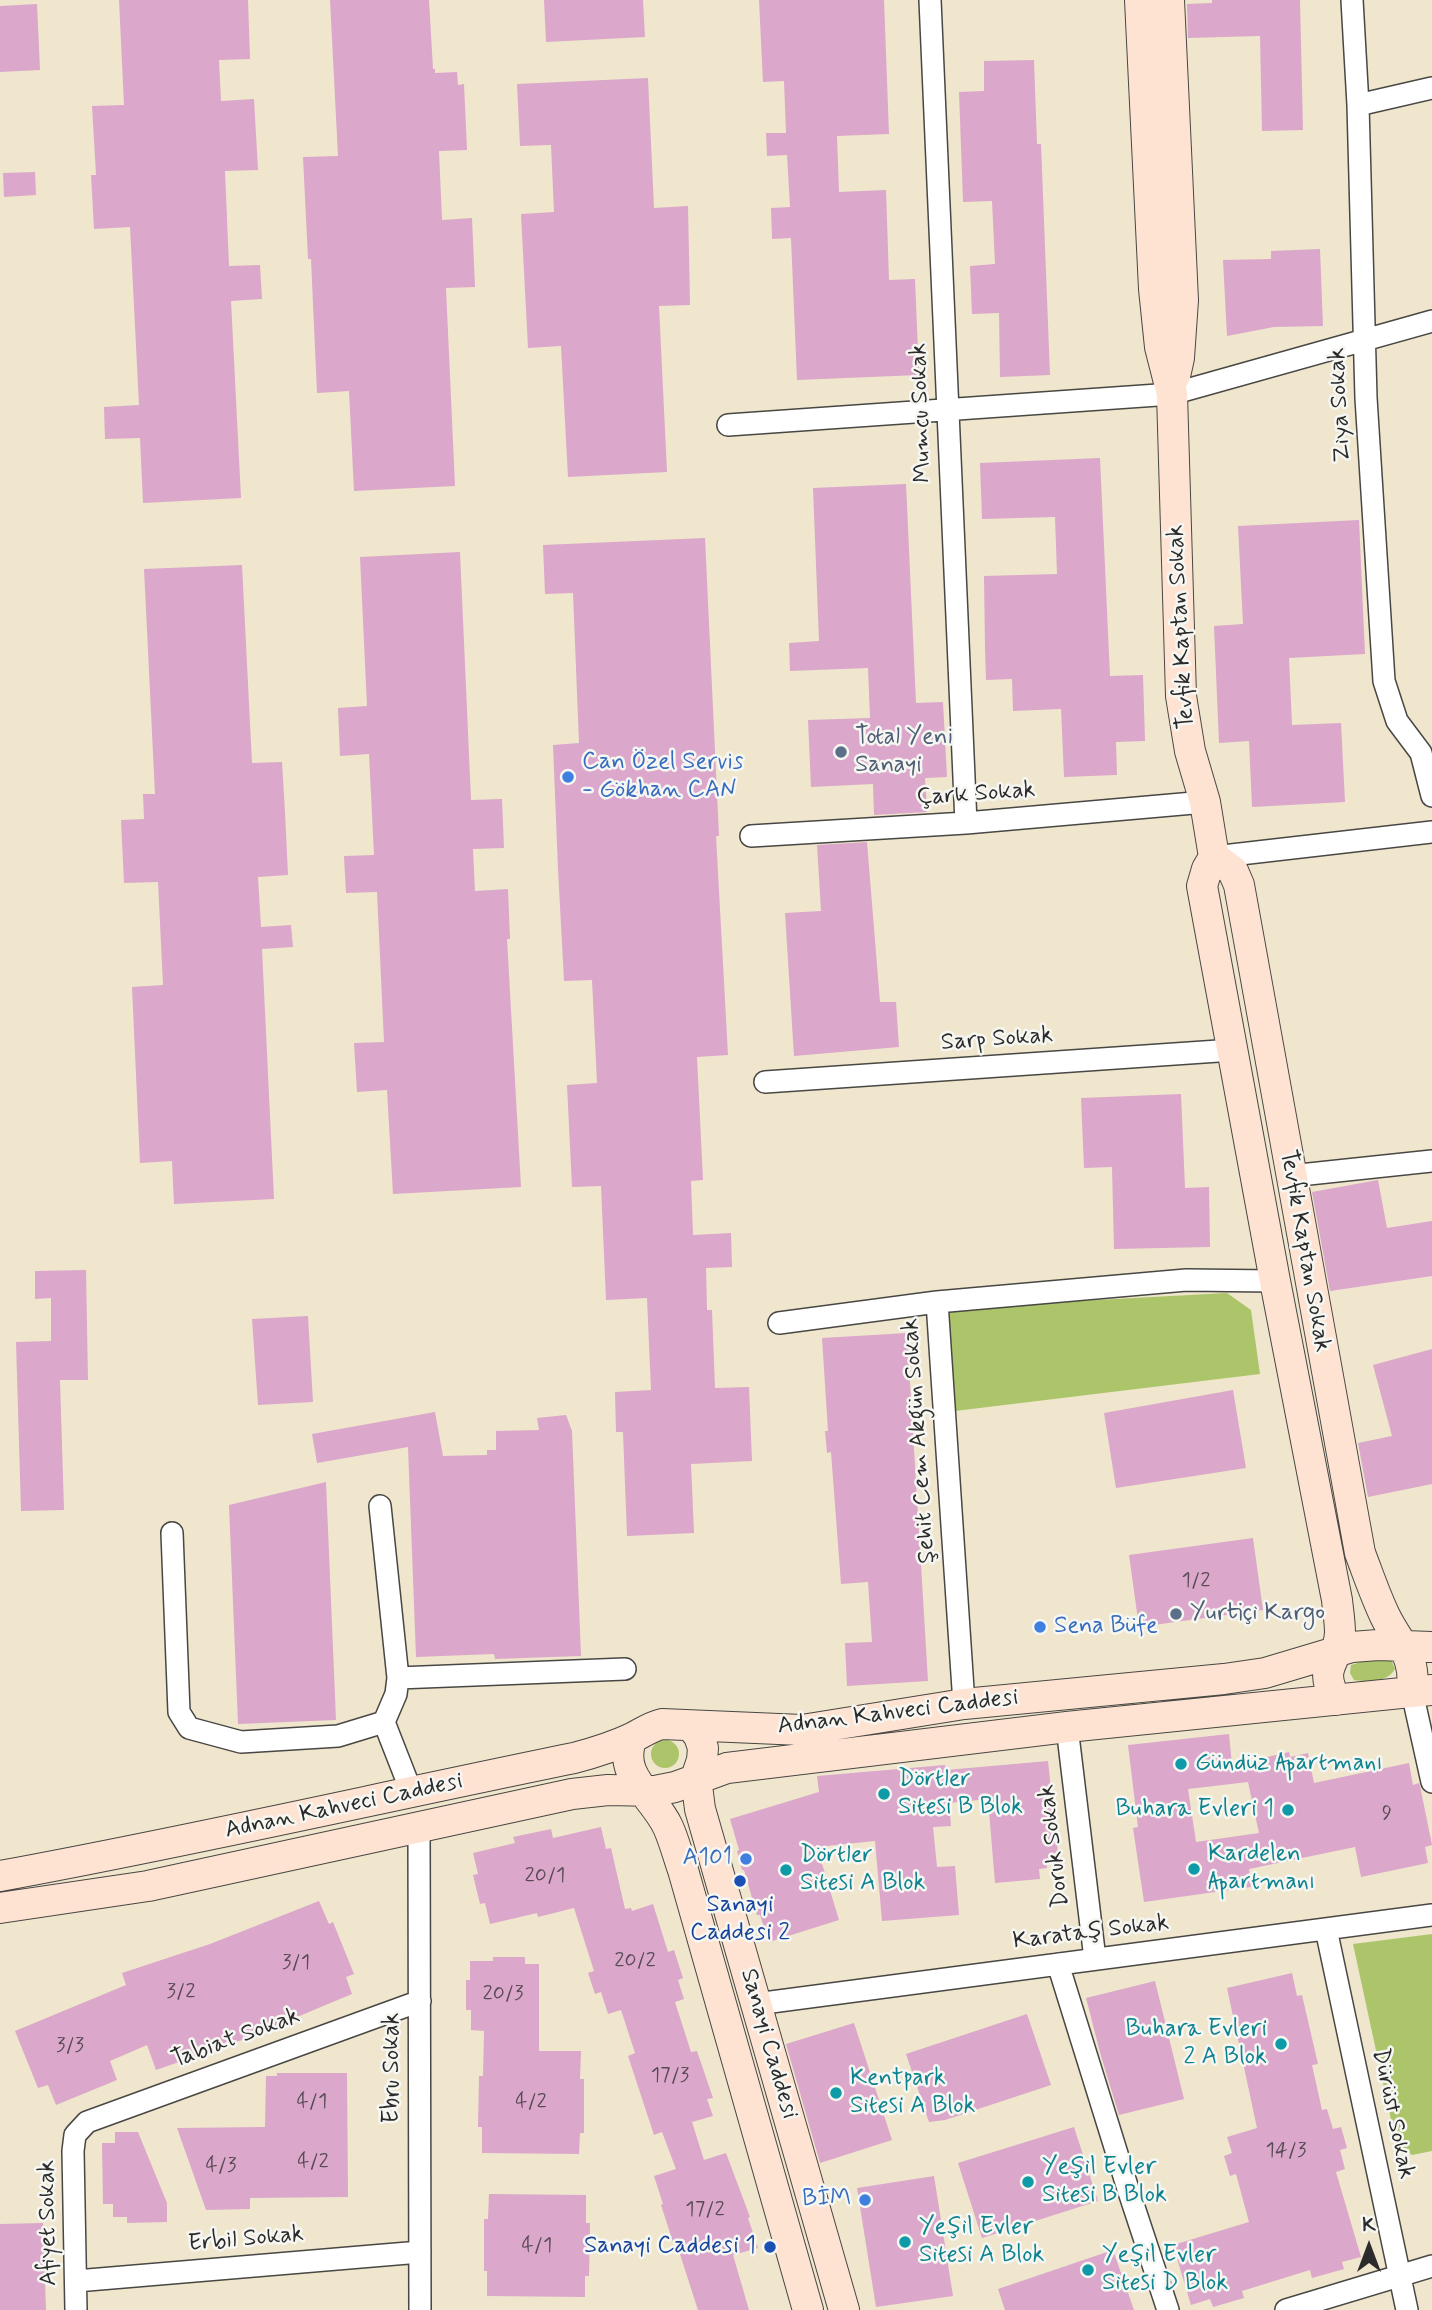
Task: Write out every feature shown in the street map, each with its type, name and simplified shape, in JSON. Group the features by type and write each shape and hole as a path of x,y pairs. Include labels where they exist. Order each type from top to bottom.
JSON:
{"main road":[{"name":"Tevfik Kaptan Sokak","path":"1140,0 1154,289 1160,347 1172,394 1181,696 1190,751 1205,802 1214,857 1202,886 1337,1600 1340,1632 1337,1650 1329,1663 1327,1678 1336,1700"},
{"name":"Tevfik Kaptan Sokak","path":"1169,0 1183,300 1179,358 1172,394"},
{"name":"Tevfik Kaptan Sokak","path":"1214,857 1233,871 1239,885 1360,1553 1387,1620 1418,1647 1412,1662 1422,1691"},
{"name":"Adnan Kahveci Caddesi","path":"0,1876 224,1833 573,1758 599,1751 632,1738 649,1727 662,1724 802,1730 964,1704 1237,1677 1295,1665 1337,1650 1378,1645 1418,1647"},
{"name":"Adnan Kahveci Caddesi","path":"0,1908 148,1886 572,1794 643,1789 655,1791 675,1787 727,1768 1067,1727 1422,1691"},
{"path":"691,1726 699,1736 703,1748 696,1778"},
{"path":"632,1738 627,1750 629,1767 643,1789"},
{"name":"Sanayi Caddesi","path":"696,1778 700,1810 844,2310"},
{"name":"Sanayi Caddesi","path":"643,1789 668,1825 683,1870 808,2310"}],"street":[{"name":"Mumcu Sokak","path":"930,0 966,823"},
{"name":"Ziya Sokak","path":"1352,0 1358,105 1364,341 1384,681 1397,721 1426,746 1432,796"},
{"path":"1358,105 1432,88"},
{"path":"728,425 1172,394 1432,321"},
{"name":"Çark Sokak","path":"751,836 966,823 1205,802"},
{"path":"1214,857 1432,832"},
{"name":"Sarp Sokak","path":"765,1082 1233,1050"},
{"path":"1290,1176 1432,1161"},
{"name":"Şehit Cem Akgün Sokak","path":"964,1704 937,1302 1186,1280 1275,1280"},
{"path":"779,1323 937,1302"},
{"path":"380,1506 398,1678 396,1694 384,1722 411,1791"},
{"path":"172,1533 179,1712 189,1728 241,1742 338,1736 384,1722"},
{"path":"398,1678 625,1669"},
{"path":"1422,1691 1432,1782"},
{"name":"Doruk Sokak","path":"1067,1727 1095,1959"},
{"name":"Ebru Sokak","path":"419,1826 420,2310"},
{"name":"Karataş Sokak","path":"756,2004 1432,1915"},
{"name":"Dürüst Sokak","path":"1326,1929 1407,2310"},
{"path":"1058,1964 1168,2310"},
{"name":"Tabiat Sokak","path":"75,2135 87,2122 107,2113 419,2001"},
{"name":"Afiyet Sokak","path":"75,2135 76,2310"},
{"name":"Erbil Sokak","path":"76,2281 420,2252"},
{"path":"1286,2310 1432,2266"}],"green space":[{"path":"1227,1293 1251,1310 1260,1374 955,1411 946,1308"},
{"path":"1391,1659 1395,1669 1383,1679 1354,1680 1350,1673 1351,1665 1367,1660"},
{"path":"665,1740 675,1744 679,1754 675,1764 665,1768 655,1764 651,1754 655,1744"},
{"path":"1432,1934 1432,2151 1412,2155 1396,2143 1353,1944"}],"building":[{"path":"119,0 248,0 250,59 219,60 221,101 254,99 258,170 225,171 229,266 260,265 262,299 231,301 241,498 143,503 140,438 105,439 104,407 139,405 130,227 94,229 91,175 96,175 92,106 124,105"},
{"path":"330,0 429,0 433,69 435,73 457,72 458,85 464,84 467,150 439,151 442,220 472,218 475,287 446,288 455,486 354,491 349,391 317,393 303,157 338,156"},
{"path":"544,0 643,0 645,37 546,42"},
{"path":"759,0 884,0 889,134 837,136 839,192 886,190 889,280 915,279 919,375 797,380 791,238 772,239 771,208 790,207 787,155 767,156 766,133 786,133 784,81 763,82"},
{"path":"1212,0 1300,0 1303,130 1262,131 1260,36 1188,38 1187,4 1212,3"},
{"path":"37,4 40,70 0,72 0,6"},
{"path":"1034,60 1037,144 1041,144 1050,375 1000,377 999,313 972,314 970,266 995,264 992,201 963,202 959,92 984,91 984,61"},
{"path":"648,78 654,208 688,206 690,305 659,306 667,472 568,477 561,346 528,348 521,214 554,212 551,145 520,146 517,84"},
{"path":"35,172 36,195 4,197 3,173"},
{"path":"1320,249 1323,326 1274,327 1227,336 1223,260 1271,259 1271,251"},
{"path":"1100,458 1110,676 1143,675 1145,741 1116,742 1117,775 1064,777 1061,709 1013,711 1012,679 986,680 984,576 1057,574 1055,517 982,519 980,463"},
{"path":"906,484 916,703 943,702 947,777 925,778 927,812 874,815 873,784 811,787 808,720 870,718 868,668 790,671 789,643 819,641 813,488"},
{"path":"1359,520 1365,654 1289,658 1292,725 1341,723 1345,802 1252,807 1249,741 1219,743 1214,626 1243,624 1238,526"},
{"path":"705,538 719,836 716,836 728,1055 697,1057 703,1180 691,1181 693,1235 731,1233 732,1267 706,1268 707,1310 712,1310 715,1388 749,1387 752,1461 691,1464 694,1533 627,1536 623,1432 616,1432 615,1392 651,1390 647,1298 606,1300 601,1186 572,1187 567,1085 597,1083 592,980 564,981 558,869 553,745 579,743 573,593 545,594 543,545"},
{"path":"460,552 471,800 502,799 504,848 473,849 475,891 508,889 510,939 507,939 521,1187 393,1194 387,1090 357,1092 354,1043 384,1042 377,892 346,893 344,856 374,855 369,754 340,756 338,708 367,706 360,557"},
{"path":"242,565 252,763 282,762 285,812 288,875 258,877 261,927 291,925 293,947 262,949 274,1199 174,1204 172,1161 140,1163 132,987 163,985 158,882 124,883 121,820 144,819 143,794 155,794 144,569"},
{"path":"867,842 880,1002 896,1002 899,1047 794,1056 785,913 821,911 817,845"},
{"path":"1181,1094 1185,1188 1209,1187 1210,1247 1114,1249 1112,1167 1084,1168 1081,1098"},
{"path":"1378,1180 1387,1228 1432,1221 1432,1276 1330,1291 1312,1192"},
{"path":"86,1270 88,1380 60,1380 64,1510 21,1511 16,1342 51,1341 51,1298 35,1299 35,1271"},
{"path":"308,1316 313,1402 258,1405 252,1319"},
{"path":"907,1333 928,1681 847,1686 845,1643 872,1642 868,1582 841,1584 831,1452 827,1453 825,1431 828,1431 822,1338"},
{"path":"1432,1349 1432,1484 1368,1497 1358,1443 1392,1436 1373,1365"},
{"path":"1233,1390 1246,1468 1116,1488 1104,1413"},
{"path":"435,1412 443,1456 487,1455 487,1450 496,1450 496,1431 539,1430 537,1418 566,1415 572,1431 581,1656 495,1659 494,1654 416,1657 408,1447 317,1463 312,1434"},
{"path":"326,1482 336,1720 238,1724 229,1505"},
{"path":"1253,1538 1263,1610 1139,1627 1129,1555"},
{"path":"1229,1734 1232,1765 1289,1752 1290,1757 1308,1753 1314,1783 1409,1763 1413,1785 1419,1783 1420,1786 1432,1845 1425,1847 1428,1863 1361,1877 1355,1847 1249,1869 1251,1887 1144,1902 1133,1828 1138,1827 1128,1745","holes":["1248,1782 1259,1833 1196,1842 1188,1789"]},
{"path":"1048,1761 1059,1863 1047,1864 1047,1868 1039,1869 1040,1879 995,1883 988,1799 949,1803 951,1826 933,1827 937,1867 955,1866 959,1915 882,1921 875,1841 817,1847 839,1920 769,1942 742,1870 730,1819 819,1792 817,1776 945,1765 946,1770"},
{"path":"601,1827 606,1849 611,1848 625,1909 631,1908 632,1911 653,1904 668,1952 674,1950 683,1978 678,1980 684,1999 675,2002 691,2052 697,2051 713,2098 707,2099 713,2116 692,2122 704,2160 726,2153 750,2217 748,2218 758,2248 733,2255 749,2310 698,2310 676,2242 673,2242 654,2176 676,2169 662,2132 654,2135 628,2056 635,2053 621,2010 608,2014 601,1992 595,1994 588,1973 594,1971 574,1908 538,1917 537,1913 490,1924 485,1903 480,1904 473,1875 478,1874 473,1853 515,1843 513,1837 551,1829 553,1838"},
{"path":"319,1901 329,1924 333,1922 354,1974 346,1977 352,1994 242,2040 156,2070 147,2045 110,2061 117,2080 56,2105 48,2085 38,2088 15,2031 126,1985 122,1973 210,1944"},
{"path":"493,1957 525,1957 525,1964 539,1964 539,2051 581,2051 584,2133 580,2133 579,2154 482,2153 482,2127 478,2127 479,2076 483,2076 484,2031 471,2030 471,2010 466,2010 466,1980 470,1980 470,1961 493,1961"},
{"path":"1292,1973 1297,1996 1302,1995 1318,2064 1312,2065 1322,2110 1327,2109 1333,2129 1341,2127 1347,2148 1340,2150 1345,2169 1336,2172 1361,2257 1342,2262 1344,2269 1312,2278 1310,2270 1242,2291 1244,2298 1213,2307 1210,2299 1191,2305 1173,2245 1249,2222 1236,2174 1230,2176 1224,2156 1232,2153 1227,2137 1257,2128 1227,1988"},
{"path":"1155,1981 1184,2099 1119,2115 1086,1998"},
{"path":"1027,2014 1051,2085 945,2120 929,2122 906,2054"},
{"name":"Kentpark Sitesi A Blok","path":"854,2023 892,2140 820,2163 786,2044"},
{"path":"277,2073 347,2073 348,2197 250,2198 250,2209 206,2210 177,2128 265,2127 266,2076 277,2076"},
{"name":"Yeşil Evler Sitesi B Blok","path":"1074,2127 1098,2201 982,2238 958,2163"},
{"path":"115,2132 138,2132 167,2203 167,2222 127,2223 127,2217 113,2217 113,2204 103,2204 102,2143 115,2143"},
{"name":"Yeşil Evler Sitesi A Blok","path":"934,2176 953,2296 876,2307 857,2188"},
{"path":"489,2194 586,2195 586,2223 590,2223 589,2276 585,2276 585,2297 487,2296 484,2219 488,2219"},
{"path":"43,2223 46,2310 0,2310 0,2224"},
{"name":"Yeşil Evler Sitesi D Blok","path":"1113,2250 1134,2310 1005,2310 998,2289"}],"place":[{"name":"Total Yeni Sanayi","path":"841,752"},
{"name":"Can Özel Servis - Gökhan CAN","path":"568,777"},
{"name":"Yurtiçi Kargo","path":"1176,1614"},
{"name":"Sena Büfe","path":"1040,1627"},
{"name":"Gündüz Apartmanı","path":"1181,1764"},
{"name":"Dörtler Sitesi B Blok","path":"884,1794"},
{"name":"Buhara Evleri 1","path":"1288,1810"},
{"name":"A101","path":"746,1859"},
{"name":"Kardelen Apartmanı","path":"1194,1869"},
{"name":"Dörtler Sitesi A Blok","path":"786,1870"},
{"name":"Sanayi Caddesi 2","path":"740,1881"},
{"name":"Buhara Evleri 2 A Blok","path":"1281,2044"},
{"name":"Kentpark Sitesi A Blok","path":"836,2093"},
{"name":"Yeşil Evler Sitesi B Blok","path":"1028,2182"},
{"name":"BİM","path":"865,2200"},
{"name":"Yeşil Evler Sitesi A Blok","path":"905,2242"},
{"name":"Sanayi Caddesi 1","path":"770,2247"},
{"name":"Yeşil Evler Sitesi D Blok","path":"1088,2270"}]}
